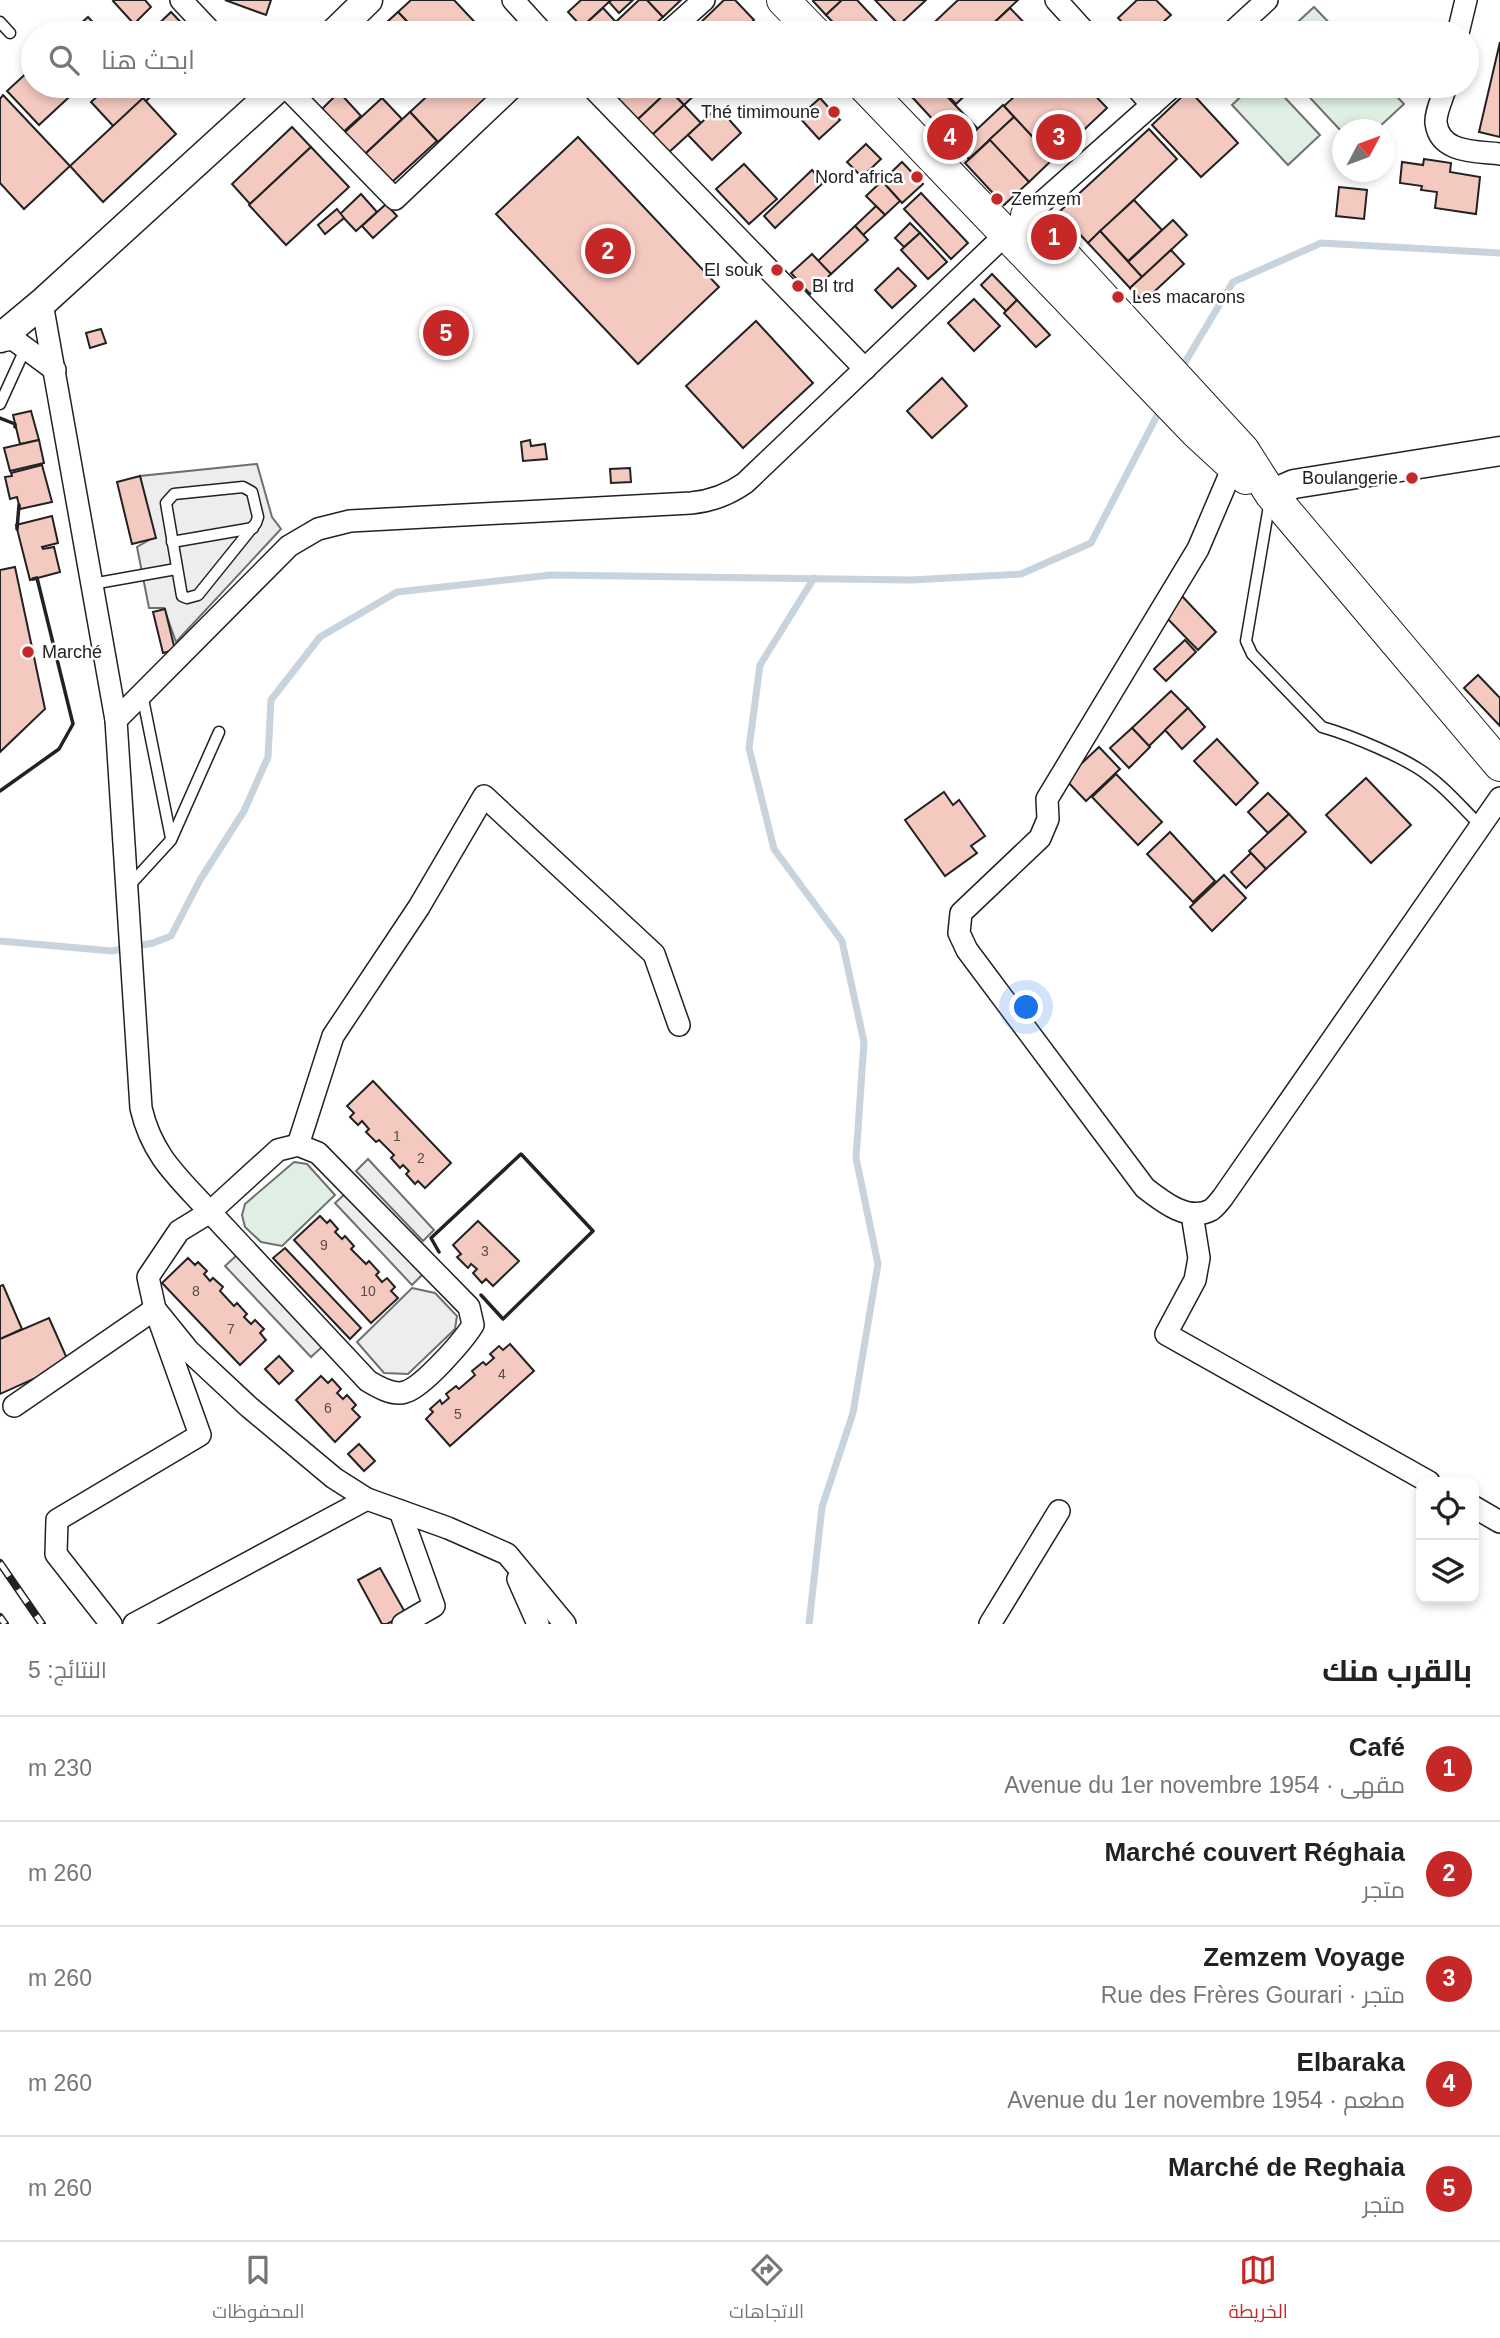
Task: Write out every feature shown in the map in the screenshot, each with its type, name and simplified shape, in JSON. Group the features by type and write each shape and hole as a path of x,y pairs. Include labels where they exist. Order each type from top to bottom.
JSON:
{"main road":[{"path":"346,21 368,0"},
{"path":"783,0 803,21"},
{"path":"9,342 42,303 263,98"},
{"path":"877,98 1016,225 1205,425 1233,467 1270,494"},
{"path":"1205,425 1250,459 1270,494 1500,765"},
{"path":"1270,494 1294,484 1500,451"}],"street":[{"path":"181,0 201,21"},
{"path":"680,21 704,0"},
{"path":"1055,0 1075,21"},
{"path":"1244,21 1267,0"},
{"path":"1461,21 1466,0"},
{"path":"522,6 534,21"},
{"path":"285,98 395,199 501,98"},
{"path":"608,98 864,369"},
{"path":"1146,98 1152,104"},
{"path":"116,720 289,546 318,529 350,521 691,503 719,498 745,483 1016,225 1159,98"},
{"path":"1443,98 1436,122 1441,137 1452,148 1500,154"},
{"path":"42,303 116,720 141,1108 146,1131 161,1158 210,1212 368,1381 386,1391 404,1393 422,1381 464,1340 473,1325 469,1307 318,1153 298,1145 278,1150 210,1212 179,1231 148,1277 155,1309 200,1435 57,1520 56,1554 111,1624"},
{"path":"9,342 55,370"},
{"path":"1233,467 1198,549 1047,799 1048,819 1040,838 961,913 959,933 967,950 1145,1188 1166,1205 1192,1214 1212,1209 1223,1197 1500,798"},
{"path":"298,1145 333,1036 419,907 484,796 654,954 679,1025"},
{"path":"1192,1214 1199,1258 1195,1280 1167,1334 1420,1477"},
{"path":"14,1406 155,1309"},
{"path":"155,1309 189,1352 249,1407 334,1478 367,1499 448,1528 507,1554 565,1624"},
{"path":"134,1624 367,1499"},
{"path":"1479,1510 1500,1522"},
{"path":"400,1511 434,1606 403,1624"},
{"path":"990,1624 1059,1511"},
{"path":"507,1554 538,1624"}],"lane":[{"path":"0,22 10,33"},
{"path":"0,404 9,342"},
{"path":"243,487 252,492 258,517 253,528 198,595 187,598 182,596 172,542 166,503 174,494 243,487"},
{"path":"1270,494 1246,640 1252,654 1322,727 1338,731 1419,769 1432,778 1481,826"},
{"path":"172,542 253,528"},
{"path":"92,584 176,569"},
{"path":"142,694 171,840"},
{"path":"128,887 171,840 219,732"}],"green space":[{"path":"1314,7 1327,21 1299,21"},
{"path":"1239,98 1285,98 1320,135 1288,165 1232,105"},
{"path":"1310,98 1398,98 1404,104 1388,119 1332,119 1332,121"},
{"path":"294,1162 307,1164 335,1195 282,1246 261,1242 245,1227 242,1215 245,1204"}],"shaded area":[{"path":"257,464 272,517 281,529 176,642 164,608 149,608 137,547 154,537 140,476"},
{"path":"368,1159 434,1230 423,1241 356,1171"},
{"path":"346,1193 423,1274 412,1285 335,1203"},
{"path":"237,1255 323,1346 311,1357 225,1266"},
{"path":"412,1288 435,1293 457,1316 455,1329 408,1374 384,1373 357,1342"}],"building":[{"path":"145,0 151,7 137,21 131,21 113,1"},
{"path":"225,0 271,0 266,15"},
{"path":"411,0 454,0 474,21 407,21 398,12"},
{"path":"581,0 611,0 588,21 576,21 568,12"},
{"path":"633,0 619,13 609,2"},
{"path":"639,0 647,0 663,17 658,21 617,21"},
{"path":"647,0 681,0 663,17"},
{"path":"724,0 735,0 754,20 753,21 702,21"},
{"path":"814,0 842,0 826,15"},
{"path":"842,0 857,0 877,21 832,21 826,15"},
{"path":"875,0 926,0 903,21 895,21"},
{"path":"958,0 1018,0 996,21 936,21"},
{"path":"1137,0 1156,0 1171,15 1164,21 1121,21 1118,18"},
{"path":"603,8 615,21 589,21"},
{"path":"1010,8 1022,21 996,21"},
{"path":"171,12 180,21 162,21"},
{"path":"398,12 407,21 388,21"},
{"path":"1500,42 1500,137 1479,132"},
{"path":"21,78 21,98 68,98 39,125 7,91"},
{"path":"3,95 70,166 24,209 0,183 0,99"},
{"path":"96,98 149,98 116,129 91,102"},
{"path":"143,98 176,134 103,202 70,166"},
{"path":"333,98 344,98 361,116 341,134 320,111"},
{"path":"382,98 402,119 364,155 344,133"},
{"path":"425,98 486,98 438,142 410,112"},
{"path":"619,98 660,98 635,122 616,101"},
{"path":"660,98 677,98 684,105 650,137 635,122"},
{"path":"677,98 691,98 684,105"},
{"path":"820,98 840,120 819,139 799,117"},
{"path":"913,98 948,98 978,129 958,147"},
{"path":"950,98 962,98 956,104"},
{"path":"1013,98 1097,98 1107,108 1053,159 1004,106"},
{"path":"1181,98 1196,98 1238,143 1201,177 1152,125"},
{"path":"684,105 701,123 667,154 651,136"},
{"path":"1003,105 1014,117 969,159 958,147"},
{"path":"718,107 741,133 712,160 688,135"},
{"path":"410,112 437,141 391,183 364,155"},
{"path":"1014,117 1053,159 1029,182 989,140"},
{"path":"292,127 311,147 250,204 232,184"},
{"path":"1149,129 1177,159 1088,243 1059,212"},
{"path":"578,137 719,287 638,364 496,214"},
{"path":"990,140 1029,182 1004,205 965,163"},
{"path":"866,144 881,159 862,177 847,162"},
{"path":"311,147 349,187 286,245 249,205"},
{"path":"1424,159 1451,163 1450,172 1480,177 1476,214 1435,208 1437,192 1421,190 1422,186 1400,183 1402,162 1423,165"},
{"path":"902,162 923,184 902,203 882,181"},
{"path":"744,164 777,199 749,224 716,189"},
{"path":"812,170 823,183 775,228 764,216"},
{"path":"882,181 900,201 885,215 866,196"},
{"path":"1339,187 1367,190 1364,219 1336,216"},
{"path":"921,193 968,243 951,259 904,209"},
{"path":"361,194 377,212 356,231 340,214"},
{"path":"1134,200 1162,230 1128,261 1100,231"},
{"path":"386,204 397,216 373,238 362,226"},
{"path":"876,206 885,215 863,235 855,226"},
{"path":"337,209 344,218 325,234 318,225"},
{"path":"1173,220 1187,235 1142,277 1128,262"},
{"path":"910,223 920,233 904,247 895,238"},
{"path":"855,226 868,240 831,274 818,261"},
{"path":"1100,231 1142,277 1130,288 1088,243"},
{"path":"920,233 947,262 928,279 901,250"},
{"path":"1171,250 1184,264 1143,302 1130,288"},
{"path":"812,254 831,274 810,294 791,273"},
{"path":"898,268 916,286 892,308 875,290"},
{"path":"992,274 1017,300 1006,311 981,285"},
{"path":"974,299 1000,326 974,351 948,323"},
{"path":"1017,300 1050,335 1036,347 1004,313"},
{"path":"756,321 813,383 743,448 686,386"},
{"path":"101,329 106,343 90,348 86,333"},
{"path":"942,378 967,406 932,438 907,411"},
{"path":"31,411 39,440 20,444 13,415"},
{"path":"39,440 44,463 10,471 4,448"},
{"path":"530,440 531,446 545,444 547,459 523,461 521,442"},
{"path":"42,465 52,502 20,509 17,497 10,499 5,477"},
{"path":"630,468 631,482 611,483 610,469"},
{"path":"140,476 156,538 132,544 117,482"},
{"path":"52,516 58,543 42,547 54,547 60,572 30,580 16,525"},
{"path":"15,567 45,709 0,752 0,570"},
{"path":"1180,594 1216,632 1198,650 1161,612"},
{"path":"165,609 175,650 163,653 153,612"},
{"path":"1185,640 1196,652 1166,681 1154,669"},
{"path":"1478,675 1500,698 1500,726 1464,688"},
{"path":"1171,691 1188,708 1149,746 1132,728"},
{"path":"1188,708 1205,727 1182,749 1165,730"},
{"path":"1132,728 1150,747 1129,768 1110,748"},
{"path":"1217,739 1258,783 1236,805 1194,761"},
{"path":"1099,747 1120,769 1086,801 1065,779"},
{"path":"1116,774 1162,822 1138,845 1092,797"},
{"path":"1366,778 1411,825 1371,863 1326,815"},
{"path":"944,792 953,805 959,800 985,836 971,846 977,853 945,876 905,820"},
{"path":"1268,793 1289,814 1268,833 1248,812"},
{"path":"1289,814 1306,832 1266,869 1249,851"},
{"path":"1170,832 1215,881 1193,902 1147,854"},
{"path":"1251,853 1266,869 1246,888 1231,872"},
{"path":"1224,875 1246,898 1212,931 1190,907"},
{"path":"373,1081 451,1163 425,1188 418,1181 415,1184 406,1174 409,1171 403,1165 400,1168 391,1158 394,1155 366,1132 369,1129 362,1121 358,1125 350,1117 354,1113 347,1106"},
{"path":"320,1216 327,1223 330,1220 338,1229 335,1232 342,1239 345,1236 354,1246 351,1249 366,1264 369,1261 379,1272 376,1275 382,1282 387,1278 395,1287 391,1291 398,1298 371,1323 294,1240"},
{"path":"478,1221 519,1261 493,1286 486,1279 482,1283 473,1273 477,1269 471,1264 468,1268 457,1257 461,1254 453,1245"},
{"path":"285,1248 361,1328 350,1339 273,1258"},
{"path":"188,1258 195,1265 198,1262 207,1271 204,1274 210,1281 213,1278 223,1287 220,1291 234,1306 237,1303 247,1314 244,1317 251,1324 255,1320 264,1329 260,1333 266,1340 240,1365 162,1283"},
{"path":"3,1285 22,1329 0,1339 0,1286"},
{"path":"49,1318 69,1363 0,1394 0,1339"},
{"path":"510,1344 534,1371 450,1446 426,1419 433,1412 430,1409 440,1400 442,1404 449,1398 446,1394 456,1386 459,1389 475,1375 472,1371 483,1362 486,1365 494,1358 490,1354 499,1346 503,1350"},
{"path":"279,1356 293,1371 279,1384 265,1369"},
{"path":"321,1376 328,1383 332,1379 341,1389 337,1393 343,1399 347,1395 356,1405 352,1409 360,1417 335,1442 296,1400"},
{"path":"359,1444 375,1461 364,1471 348,1454"},
{"path":"380,1568 406,1614 387,1624 382,1624 358,1580"}],"waterway":[{"path":"1181,369 1233,282 1321,243 1500,253"},
{"path":"0,941 112,951 153,943 171,936 200,880 244,811 268,757 271,700 320,637 397,592 551,575 911,580 1021,574 1091,543 1161,408"},
{"path":"809,1624 822,1507 853,1413 878,1264 856,1158 864,1042 842,941 774,849 749,748 760,665 814,578"}],"railway":[{"path":"0,1563 42,1624"},
{"path":"0,1617 5,1624"}],"wall":[{"path":"0,418 15,424 15,427"},
{"path":"17,529 19,505"},
{"path":"0,791 59,749 73,724 37,578 33,579"},
{"path":"439,1252 431,1238 521,1154 593,1231 503,1319 481,1295"}],"place":[{"name":"Thé timimoune","path":"834,112"},
{"name":"Elbaraka","path":"950,137"},
{"name":"Zemzem Voyage","path":"1059,137"},
{"name":"Nord africa","path":"917,177"},
{"name":"Zemzem","path":"997,199"},
{"name":"Café","path":"1054,237"},
{"name":"Marché couvert Réghaia","path":"608,251"},
{"name":"El souk","path":"777,270"},
{"name":"Bl trd","path":"798,286"},
{"name":"Les macarons","path":"1118,297"},
{"name":"Marché de Reghaia","path":"446,333"},
{"name":"Boulangerie","path":"1412,478"},
{"name":"Marché","path":"28,652"}]}
